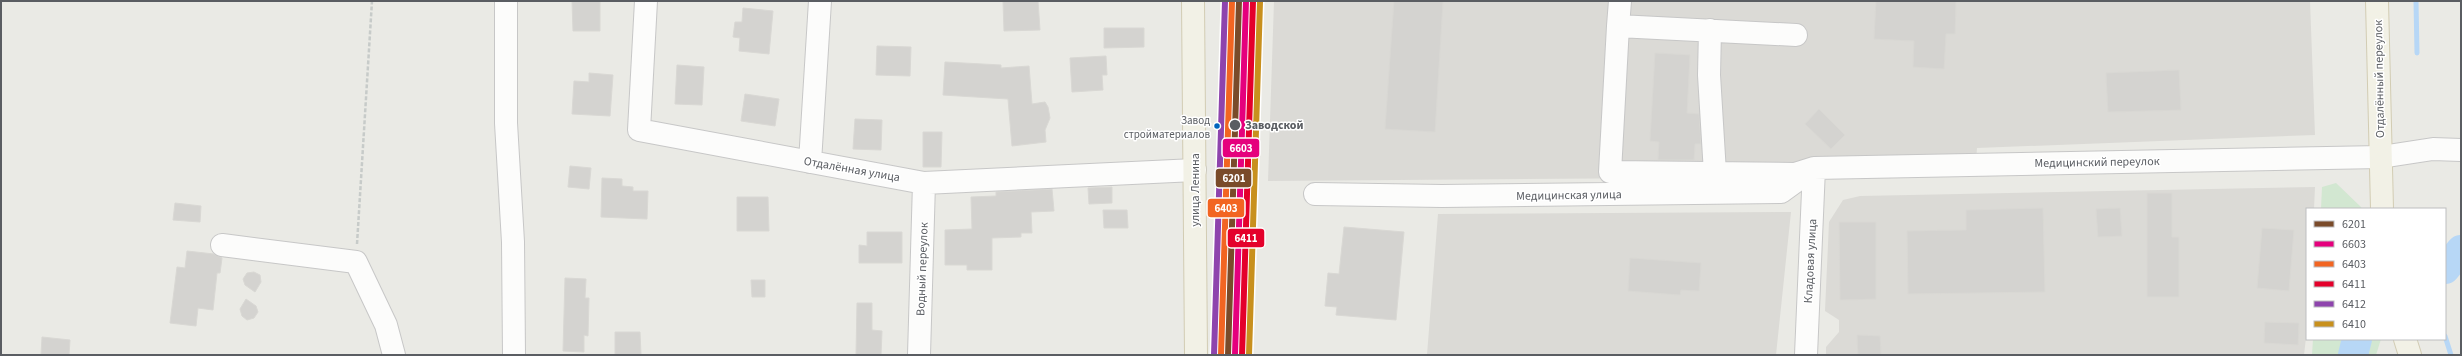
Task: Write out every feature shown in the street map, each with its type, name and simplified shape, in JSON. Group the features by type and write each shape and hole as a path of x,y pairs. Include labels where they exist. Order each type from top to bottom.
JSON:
{"main road":[{"name":"улица Ленина","path":"1193,1 1196,355"},
{"name":"Отдалённый переулок","path":"2377,1 2382,208"}],"street":[{"path":"506,1 506,123 513,242 514,355"},
{"name":"Отдалённая улица","path":"646,1 639,130 924,183 1195,170"},
{"path":"810,162 820,1"},
{"path":"1620,1 1618,26 1796,35"},
{"name":"Медицинский переулок","path":"1618,26 1610,172 1795,174 1814,168 2381,157"},
{"path":"1710,30 1709,75 1715,173"},
{"path":"2381,157 2433,149 2461,150"},
{"name":"Медицинская улица","path":"1315,194 1442,196 1781,192 1814,168"},
{"name":"Кладовая улица","path":"1806,355 1814,168"},
{"name":"Водный переулок","path":"919,355 924,183"},
{"path":"222,245 356,262 386,325 394,355"}],"path":[{"path":"356,262 372,1"}],"shaded area":[{"path":"1274,1 2310,1 2315,135 1977,148 1976,162 1811,177 1268,181"},
{"path":"2315,187 2314,208 2306,208 2306,338 2304,355 1826,355 1826,347 1839,332 1839,320 1825,311 1829,222 1843,200 1860,196"},
{"path":"1791,212 1776,355 1427,355 1438,214"}],"green space":[{"path":"2336,183 2362,208 2321,208 2322,187"},
{"path":"2313,340 2381,340 2376,355 2312,355"}],"building":[{"path":"572,1 600,1 600,31 573,31"},
{"path":"1003,1 1038,1 1040,30 1004,31"},
{"path":"1394,1 1443,1 1435,132 1385,129"},
{"path":"1876,1 1956,1 1955,34 1946,34 1944,69 1913,67 1914,41 1874,39"},
{"path":"743,8 773,11 769,54 739,51 740,38 733,37 735,22 742,22"},
{"path":"1104,28 1144,28 1144,47 1104,48"},
{"path":"877,46 911,47 910,76 876,75"},
{"path":"1655,53 1690,55 1687,113 1699,114 1701,144 1695,144 1694,160 1658,160 1659,142 1650,141"},
{"path":"1106,56 1107,75 1102,75 1103,90 1072,92 1070,58"},
{"path":"945,62 1001,65 1001,68 1029,66 1032,104 1045,102 1048,107 1050,118 1045,130 1046,142 1012,146 1008,99 943,95"},
{"path":"677,65 704,67 702,105 675,104"},
{"path":"2179,70 2181,110 2108,112 2106,73"},
{"path":"589,73 613,75 610,116 572,114 574,81 589,82"},
{"path":"745,94 779,99 775,126 741,121"},
{"path":"1819,109 1845,135 1831,149 1805,124"},
{"path":"855,119 882,120 881,150 853,149"},
{"path":"923,132 942,132 941,167 923,167"},
{"path":"570,166 591,168 589,189 568,187"},
{"path":"602,178 622,179 622,186 633,187 633,191 648,191 647,219 601,217"},
{"path":"1112,187 1112,203 1089,204 1088,188"},
{"path":"1052,189 1054,211 1031,212 1032,233 1021,233 1021,237 992,238 992,270 967,270 967,265 945,265 945,230 972,229 971,197 996,196 996,192"},
{"path":"2147,193 2172,193 2172,237 2179,237 2179,297 2147,297"},
{"path":"737,197 768,197 769,231 737,231"},
{"path":"175,203 201,206 200,222 173,220"},
{"path":"2043,208 2045,292 1908,294 1907,231 1966,230 1966,210"},
{"path":"2120,208 2122,236 2098,237 2096,209"},
{"path":"1103,210 1127,210 1128,228 1104,228"},
{"path":"1839,222 1876,222 1876,299 1840,300"},
{"path":"1344,227 1404,232 1396,320 1336,315 1337,307 1325,306 1328,273 1339,274"},
{"path":"2262,228 2294,230 2289,291 2257,288"},
{"path":"867,232 902,232 902,263 859,263 859,245 867,246"},
{"path":"187,251 214,254 222,258 220,273 217,273 213,310 198,308 196,326 170,323 177,267 185,268"},
{"path":"1630,258 1701,263 1699,291 1681,290 1680,295 1628,291"},
{"path":"254,272 260,275 261,282 255,292 245,285 243,279 247,273"},
{"path":"565,278 586,279 585,298 589,298 588,336 584,335 584,352 563,351"},
{"path":"751,280 765,280 765,297 752,297"},
{"path":"246,299 256,306 258,312 254,318 247,320 242,316 240,309"},
{"path":"857,303 872,303 872,330 882,331 881,355 856,355"},
{"path":"2265,322 2299,323 2298,345 2264,343"},
{"path":"615,332 640,332 641,355 615,355"},
{"path":"1857,335 1880,336 1881,355 1858,355"},
{"path":"42,337 70,340 69,355 41,355"}],"waterway":[{"path":"1223,55 1225,1"},
{"path":"2416,1 2417,53"},
{"path":"2446,268 2461,250"},
{"path":"2446,339 2451,355"},
{"path":"2353,355 2357,340"}],"transit line":[{"name":"6412","path":"1214,355 1225,1"},
{"name":"6403","path":"1221,355 1232,1"},
{"name":"6201","path":"1228,355 1239,1"},
{"name":"6603","path":"1235,355 1246,1"},
{"name":"6411","path":"1242,355 1253,1"},
{"name":"6410","path":"1249,355 1260,2"}],"place":[{"name":"Заводской","path":"1235,125"},
{"name":"Завод стройматериалов","path":"1217,126"}]}
